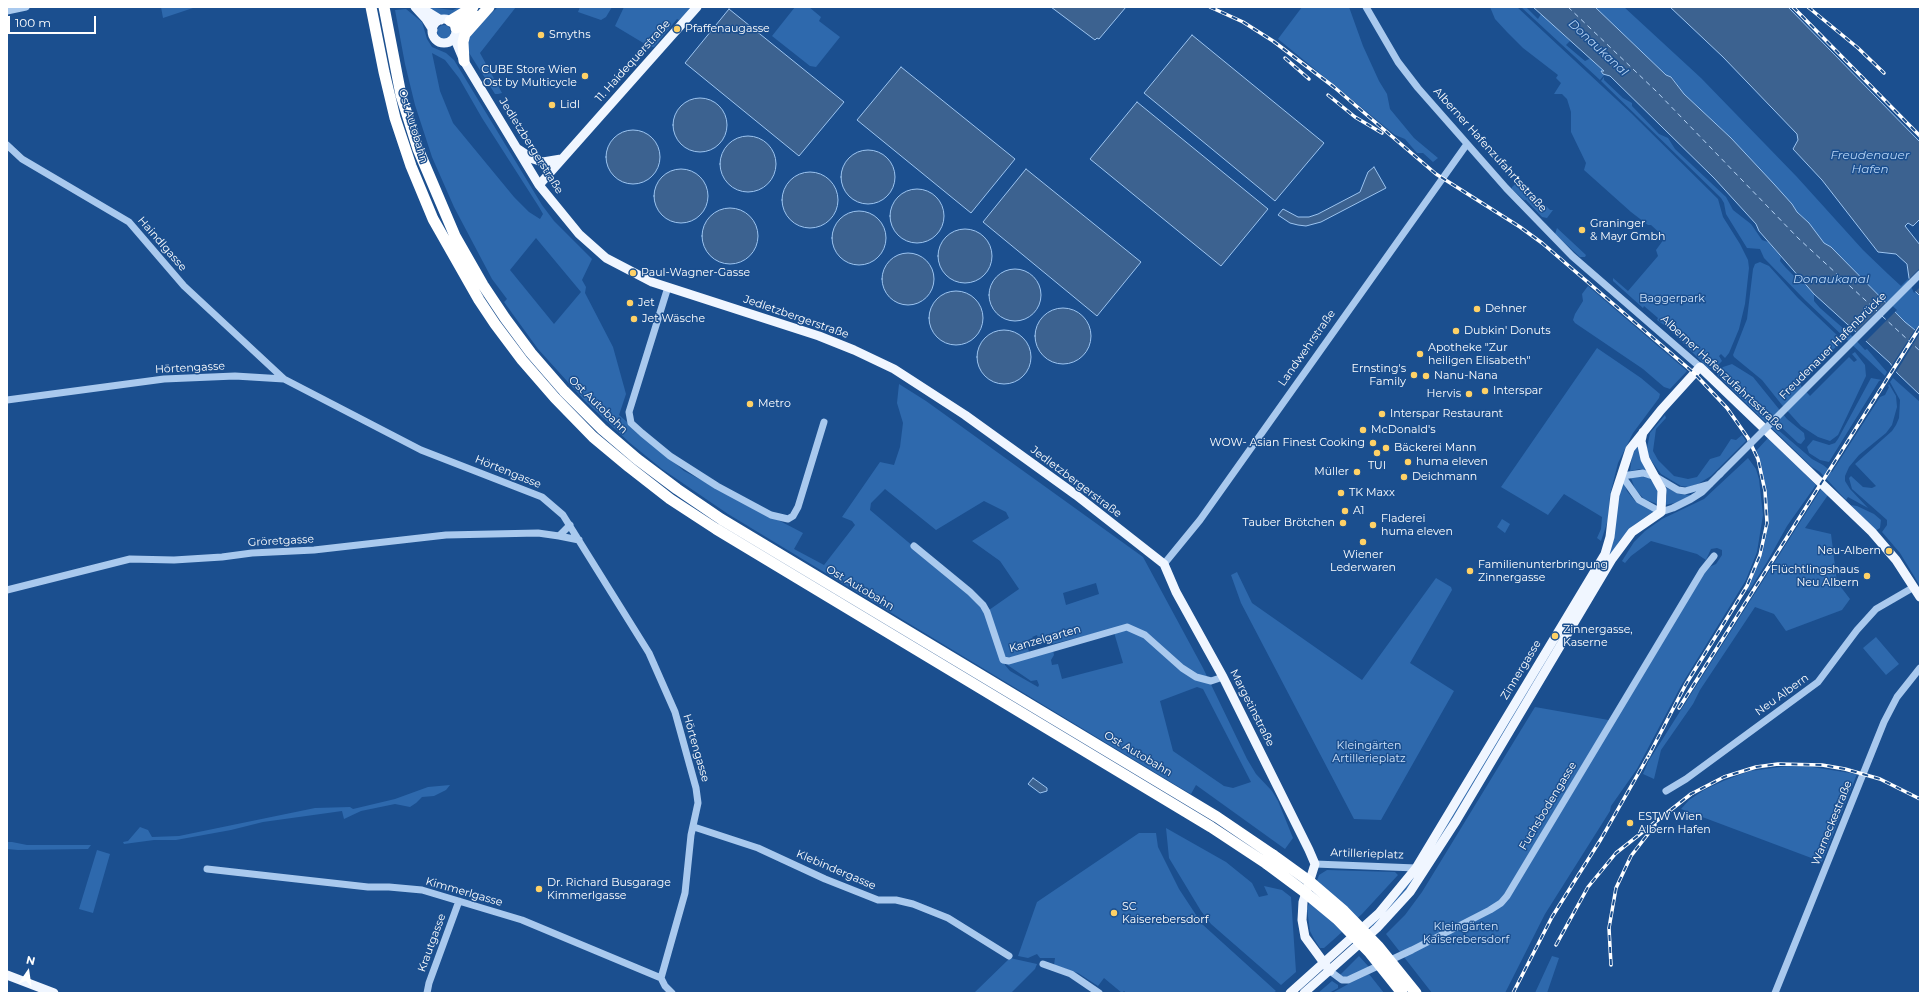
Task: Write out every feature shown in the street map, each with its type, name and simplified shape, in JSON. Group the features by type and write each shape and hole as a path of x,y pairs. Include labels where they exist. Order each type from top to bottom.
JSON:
{"highway":[{"name":"Ost Autobahn","path":"384,7 395,72 418,149 455,236 483,285 531,353 564,391 602,429 636,459 721,519 1217,817 1270,859"},
{"path":"450,27 473,7"},
{"path":"450,27 488,8"},
{"path":"464,61 463,46 465,34 488,8"},
{"name":"Ost Autobahn","path":"372,10 395,118 433,219 479,300 522,360 555,398 593,437 670,499 729,538 1211,827 1270,859"},
{"path":"1270,859 1302,890 1337,920 1370,953 1402,993"},
{"path":"1270,859 1309,881 1344,911 1378,946 1416,993"}],"main road":[{"path":"415,7 426,19 433,30"},
{"path":"420,7 450,27"},
{"name":"11. Haidequerstraße","path":"539,185 697,7"},
{"path":"433,30 435,24 450,27"},
{"path":"445,43 450,41 450,27"},
{"name":"Jedletzbergerstraße","path":"450,27 464,61 539,185 578,234 606,258 648,281 819,336 854,350 894,369 965,415 1076,495 1164,564"},
{"name":"Jedletzbergerstraße","path":"433,30 435,38 445,43 464,61"},
{"path":"516,147 533,159 543,162 561,160"},
{"name":"Zinnergasse","path":"1419,870 1604,555 1610,536 1615,495 1630,449 1700,367"},
{"name":"Alberner Hafenzufahrtsstraße","path":"1700,367 1872,532 1892,556 1920,597"},
{"path":"1644,431 1641,441 1642,450 1645,459 1656,477 1663,497 1661,512"},
{"name":"Zinnergasse","path":"1419,870 1612,559 1632,532 1661,512"},
{"name":"Margetinstraße","path":"1164,564 1176,592 1223,677 1292,814 1315,864"},
{"name":"Artillerieplatz","path":"1315,864 1303,902 1302,920 1305,937 1323,964 1330,971"},
{"path":"1304,993 1378,928 1410,892 1419,870"},
{"name":"Artillerieplatz","path":"1323,964 1379,913 1419,870"},
{"path":"1290,993 1323,964"},
{"path":"7,975 54,993"}],"street":[{"path":"7,11 26,7"},
{"name":"Alberner Hafenzufahrtsstraße","path":"1366,7 1398,62 1418,88 1467,144 1564,248 1700,367"},
{"name":"Landwehrstraße","path":"1164,564 1200,520 1467,144"},
{"name":"Haindlgasse","path":"7,146 22,159 129,222 184,286 284,379"},
{"name":"Freudenauer Hafenbrücke","path":"1710,484 1920,274"},
{"path":"668,287 629,412 631,423 642,433 670,456 717,486 771,515 788,519 793,516 798,507 824,422"},
{"name":"Hörtengasse","path":"7,400 164,379 235,376 284,379 421,450 542,497 563,515 649,653 675,712 696,788 698,803 691,836 685,893 661,978"},
{"path":"1661,512 1639,500 1622,476 1643,473 1656,477 1668,485 1685,492 1710,484"},
{"name":"Zinnergasse","path":"1661,512 1691,499 1702,492 1710,484"},
{"path":"559,536 570,525"},
{"name":"Gröretgasse","path":"7,590 130,559 174,560 222,557 252,553 314,550 446,534 538,533 579,540"},
{"name":"Kanzelgarten","path":"914,546 970,592 983,605 987,612 1004,660 1009,661 1127,627 1138,631 1149,638 1182,668 1196,677 1211,681 1223,677"},
{"name":"Fuchsbodengasse","path":"1330,971 1342,980 1348,980 1412,950 1501,903 1507,896 1702,572 1714,556"},
{"name":"Neu Albern","path":"1666,791 1686,779 1807,692 1818,682 1857,630 1876,609 1914,587"},
{"name":"Warneckestraße","path":"1776,993 1884,722 1897,697 1920,668"},
{"name":"Klebindergasse","path":"694,827 758,848 825,880 878,900 896,900 913,904 948,918 1009,956"},
{"name":"Artillerieplatz","path":"1315,864 1419,870"},
{"name":"Kimmerlgasse","path":"207,869 368,887 422,890 522,920 661,978"},
{"name":"Krautgasse","path":"427,993 429,983 459,901"},
{"path":"1043,964 1071,974 1099,993"},
{"path":"661,978 665,986 672,993"}],"green space":[{"path":"161,7 196,7 163,18"},
{"path":"426,7 453,10 459,7 469,7 452,16 439,15"},
{"path":"498,7 516,7 480,53 502,93 495,94 466,48 471,32"},
{"path":"580,7 612,7 606,17 601,20 578,12"},
{"path":"624,7 693,7 679,20 677,19 654,47 650,47 615,26"},
{"path":"795,7 809,7 821,17 819,21 840,37 816,67 810,66 772,36"},
{"path":"1302,7 1349,7 1363,46 1379,81 1387,94 1390,109 1414,138 1438,158 1433,162 1423,153 1417,153 1405,139 1395,135 1278,39"},
{"name":"Baggerpark","path":"1490,7 1517,7 1631,113 1718,199 1723,217 1740,244 1748,260 1749,268 1745,304 1739,329 1729,353 1725,358 1721,354 1719,356 1722,361 1715,368 1709,369 1668,328 1657,320 1658,318 1644,306 1643,308 1613,281 1613,278 1628,291 1658,256 1656,250 1664,239 1663,236 1651,225 1648,225 1631,212 1584,170 1586,163 1571,132 1571,112 1567,99 1562,94 1554,94 1561,83 1556,78 1558,75 1523,48 1507,32 1495,19"},
{"path":"1521,7 1526,7 1538,19 1541,14 1570,41 1566,45 1585,61 1591,58 1605,71 1601,72 1604,75 1600,80"},
{"path":"1595,7 1624,7 1701,78 1797,177 1863,250 1888,274 1901,286 1909,278 1915,291 1920,296 1920,334 1905,322 1831,247 1824,243 1809,223 1797,212 1792,204 1731,138 1684,94 1672,77 1666,75"},
{"path":"406,9 422,22 427,39 432,47 446,53 454,60 542,205 554,221 592,259 582,280 586,287 585,293 613,347 626,394 619,415 684,471 803,533 794,549 824,565 855,525 852,521 842,517 880,462 894,465 900,447 903,423 897,403 899,384 926,401 1143,557 1203,668 1247,759 1256,774 1272,791 1278,801 1293,838 1285,849 1196,785 1191,794 728,514 662,469 630,443 585,401 538,349 504,302 507,299 492,279 454,207 432,157 415,105 405,64 395,10","holes":["432,53 445,60 459,78 482,118 539,207 543,214 540,219 529,212 514,197 453,123 440,91","536,238 581,292 554,324 510,270","885,489 936,530 984,501 1006,512 1009,518 972,541 1000,561 1019,589 989,610 870,510 871,503","1096,583 1099,594 1066,605 1063,593","1113,629 1123,663 1062,679 1058,664 1052,665 1051,660 1054,655 1053,650 1006,664 1031,681 1037,680 1039,685 1038,687 1010,671 1005,665 1006,658 1030,654 1025,641 1037,635 1038,638 1049,635 1052,644","1197,687 1203,689 1251,782 1233,788 1224,786 1173,751 1160,701"]},
{"path":"444,25 449,27 451,32 449,37 444,39 439,37 437,32 439,27"},
{"path":"1604,77 1604,80 1623,98 1632,103 1632,106 1659,134 1668,138 1675,149 1726,197 1733,210 1751,224 1762,240 1768,242 1781,257 1780,261 1786,268 1802,284 1805,284 1814,294 1814,301 1820,308 1852,336 1865,350 1867,349 1887,372 1885,376 1805,300 1764,258 1760,249 1747,248 1726,214 1724,203 1721,198 1601,81"},
{"path":"1521,179 1518,184 1542,209 1546,206 1550,210 1553,210 1547,218 1542,217 1526,200 1524,200 1512,189 1512,187"},
{"path":"1557,228 1586,255 1585,257 1580,257 1555,234"},
{"path":"1760,262 1769,266 1798,298 1839,337 1839,344 1807,375 1801,384 1810,396 1849,357 1854,362 1857,360 1852,354 1855,352 1865,365 1866,376 1838,435 1830,441 1818,437 1801,426 1762,380 1733,355 1747,319 1753,269 1755,264"},
{"path":"1588,286 1687,371 1670,389 1664,387 1643,369 1575,323 1573,320 1583,301 1582,294"},
{"path":"1597,348 1641,378 1660,394 1659,398 1633,433 1618,463 1610,495 1608,520 1601,541 1597,538 1601,529 1602,517 1564,494 1548,515 1501,487"},
{"path":"1732,364 1753,377 1787,419 1804,433 1805,439 1801,444 1798,443 1764,411 1761,411 1777,429 1812,459 1832,472 1880,397 1885,395 1889,384 1896,396 1897,407 1892,425 1886,433 1859,455 1849,467 1845,476 1845,481 1850,489 1868,508 1848,497 1846,500 1820,472 1812,467 1718,376 1717,373 1723,367"},
{"path":"1871,378 1882,380 1879,381 1829,462 1820,460 1809,453 1807,447 1813,440 1829,445 1835,443"},
{"path":"1893,378 1920,402 1920,586 1900,553 1882,532 1887,525 1887,520 1852,489 1849,478 1851,476 1863,487 1872,488 1876,486 1855,464 1892,431 1896,425 1899,418 1900,400 1890,382"},
{"path":"1665,415 1666,418 1656,429 1653,451 1658,460 1674,476 1688,479 1697,477 1710,459 1720,456 1731,439 1736,440 1742,435 1746,441 1711,476 1698,484 1688,487 1681,486 1661,474 1648,456 1647,448 1650,433"},
{"path":"1768,438 1816,485 1787,526 1749,591 1747,590 1762,555 1767,532 1766,489 1756,451"},
{"path":"1639,441 1640,456 1648,471 1640,469 1630,471 1632,456"},
{"name":"Kleingärten Kaiserebersdorf","path":"1748,458 1756,469 1759,479 1763,515 1757,552 1746,580 1682,684 1637,769 1611,806 1610,811 1545,914 1505,993 1432,993 1386,934 1405,915 1422,892 1535,707 1614,721 1707,568 1716,564 1722,555 1722,550 1717,548 1711,549 1706,560 1697,554 1651,541 1631,556 1625,563 1622,561 1634,542 1645,531 1662,519 1704,499"},
{"path":"1637,476 1649,478 1654,482 1659,493 1657,504 1644,499 1635,489 1631,478"},
{"path":"1624,483 1627,491 1635,501 1654,511 1634,525 1620,540 1413,883 1372,928 1370,925 1387,909 1410,881 1606,558 1621,488"},
{"path":"1665,487 1679,494 1691,495 1697,493 1679,502 1665,505 1667,495"},
{"path":"1821,489 1828,495 1805,528 1831,534 1837,582 1850,599 1842,610 1786,631 1774,614 1755,607 1700,690 1693,704 1661,750 1654,779 1643,774 1648,762"},
{"path":"1851,505 1857,506 1874,514 1881,520 1880,528 1875,531"},
{"path":"1502,519 1510,524 1505,533 1497,527"},
{"name":"Kleingärten Artillerieplatz","path":"1237,572 1252,603 1362,680 1436,578 1451,587 1452,590 1410,663 1454,691 1381,820 1354,819 1241,603 1231,575"},
{"path":"1876,637 1899,664 1886,675 1863,648"},
{"path":"1788,766 1812,767 1857,774 1822,862 1681,809 1689,800 1704,790 1723,781 1750,771"},
{"path":"450,785 446,790 434,796 422,797 410,807 395,804 361,811 344,819 342,811 263,822 231,830 176,840 154,840 124,844 123,842 128,841 140,827 148,830 152,837 179,836 315,808 350,807 353,809 395,799 428,787"},
{"path":"1166,828 1226,862 1252,883 1259,897 1268,895 1264,886 1282,890 1291,897 1296,972 1281,985 1211,924 1201,911 1169,858"},
{"name":"SC Kaiserebersdorf","path":"1139,833 1156,833 1158,847 1179,889 1202,924 1276,991 1273,993 1126,993 1124,991 1122,993 1104,978 1098,986 1078,973 1054,965 1055,958 1040,958 1037,954 1028,958 1018,956 1037,902"},
{"path":"7,842 27,845 91,845 88,849 18,850 7,849"},
{"path":"97,850 110,854 93,913 79,909"},
{"path":"1327,870 1395,872 1398,875 1362,914 1324,948 1320,948 1310,931 1307,909 1319,875"},
{"path":"1359,956 1369,967 1352,976 1344,977 1340,975"},
{"path":"1552,956 1559,958 1547,993 1535,993"},
{"path":"1010,958 1037,964 1035,969 1011,993 974,993"},
{"path":"1369,974 1384,993 1332,993 1352,982"},
{"path":"1332,981 1338,985 1338,988 1329,993 1318,993"}],"water":[{"path":"1051,7 1126,7 1099,39 1097,38 1095,40"},
{"name":"Donaukanal","path":"1533,7 1595,7 1666,75 1671,77 1684,94 1731,138 1774,184 1792,204 1797,212 1809,223 1824,243 1831,247 1905,322 1920,334 1920,395 1897,373 1890,363 1814,294 1759,231 1756,224 1714,178 1610,76 1603,74 1601,71 1604,71"},
{"name":"Freudenauer Hafen","path":"1670,7 1788,7 1920,142 1920,219 1913,226 1908,223 1905,226 1920,245 1920,296 1915,291 1909,278 1907,264 1896,254 1878,252 1822,180 1793,149 1798,140 1797,134 1723,57"},
{"path":"729,9 844,102 799,156 685,63"},
{"path":"1192,35 1324,143 1275,201 1144,93"},
{"path":"901,67 1015,159 971,213 857,120"},
{"path":"695,98 705,98 715,102 723,110 727,120 727,130 723,140 715,148 705,152 695,152 685,148 677,140 673,130 673,120 677,110 685,102"},
{"path":"1137,102 1268,209 1221,266 1090,159"},
{"path":"628,130 638,130 648,134 656,142 660,152 660,162 656,172 648,180 638,184 628,184 618,180 610,172 606,162 606,152 610,142 618,134"},
{"path":"742,136 754,136 768,144 776,158 774,175 768,184 754,192 742,192 732,187 725,180 720,170 720,158 725,148 732,141"},
{"path":"863,150 873,150 883,154 891,162 895,172 895,182 891,192 883,200 873,204 863,204 853,200 845,192 841,182 841,172 845,162 853,154"},
{"path":"1374,167 1386,188 1321,222 1306,226 1298,225 1290,223 1278,215 1283,209 1298,217 1309,217 1318,214 1360,192 1368,172"},
{"path":"676,169 686,169 696,173 704,181 708,191 708,201 704,211 696,219 686,223 676,223 666,219 658,211 654,201 654,191 658,181 666,173"},
{"path":"1026,169 1141,262 1097,316 983,222"},
{"path":"810,172 821,174 830,180 836,189 838,200 836,211 830,220 821,226 810,228 799,226 790,220 784,211 782,200 784,189 790,180 799,174"},
{"path":"912,189 922,189 932,193 940,201 944,211 944,221 940,231 932,239 922,243 912,243 902,239 894,231 890,221 890,211 894,201 902,193"},
{"path":"724,208 736,208 746,212 754,220 758,230 758,242 754,252 746,260 736,264 724,264 714,260 706,252 702,242 702,230 706,220 714,212"},
{"path":"854,211 864,211 874,215 882,223 886,233 886,243 882,253 874,261 864,265 854,265 844,261 836,253 832,243 832,233 836,223 844,215"},
{"path":"965,229 975,231 984,237 990,246 992,256 990,266 984,275 975,281 965,283 955,281 946,275 940,266 938,256 940,246 946,237 955,231"},
{"path":"903,253 913,253 927,260 934,274 934,284 927,298 913,305 903,305 893,301 886,294 882,284 882,274 886,264 893,257"},
{"path":"1010,269 1020,269 1030,273 1037,280 1041,290 1041,300 1037,310 1030,317 1020,321 1010,321 1000,317 993,310 989,300 989,290 993,280 1000,273"},
{"path":"951,291 961,291 971,295 979,303 983,313 983,323 979,333 971,341 961,345 951,345 941,341 933,333 929,323 929,313 933,303 941,295"},
{"path":"1063,308 1074,310 1083,316 1089,325 1091,336 1089,347 1083,356 1074,362 1063,364 1052,362 1043,356 1037,347 1035,336 1037,325 1043,316 1052,310"},
{"path":"999,330 1009,330 1019,334 1027,342 1031,352 1031,362 1027,372 1019,380 1009,384 999,384 989,380 981,372 977,362 977,352 981,342 989,334"},
{"path":"1033,778 1047,788 1047,791 1040,793 1028,784"}],"pier":[{"path":"1920,268 1920,287 1914,293 1908,280"},
{"path":"1887,301 1897,310 1865,342 1855,333"},
{"path":"1916,328 1920,333 1895,374 1890,368"}],"ferry route":[{"path":"1568,7 1656,91 1798,238 1877,311"},
{"path":"1882,316 1920,351"}],"railway":[{"path":"1210,7 1243,22 1273,41 1334,87 1436,174 1520,227 1542,243 1694,373 1727,408 1748,438 1758,459 1765,491 1767,523 1760,555 1747,586 1686,684 1648,757"},
{"path":"1793,7 1920,136"},
{"path":"1808,7 1858,48 1884,73"},
{"path":"1285,58 1309,79"},
{"path":"1328,95 1355,117 1382,133"},
{"path":"1679,708 1920,327"},
{"path":"1513,993 1552,917 1601,839 1650,753"},
{"path":"1556,945 1588,887 1616,853 1691,794 1724,777 1756,767 1778,764 1822,765 1845,769 1880,779 1920,799"},
{"path":"1611,965 1609,928 1616,888 1631,856 1655,825"}],"place":[{"name":"Pfaffenaugasse","path":"677,29"},
{"name":"Smyths","path":"541,35"},
{"name":"CUBE Store Wien Ost by Multicycle","path":"585,76"},
{"name":"Lidl","path":"552,105"},
{"name":"Graninger & Mayr Gmbh","path":"1582,230"},
{"name":"Paul-Wagner-Gasse","path":"633,273"},
{"name":"Jet","path":"630,303"},
{"name":"Dehner","path":"1477,309"},
{"name":"Jet Wäsche","path":"634,319"},
{"name":"Dubkin' Donuts","path":"1456,331"},
{"name":"Apotheke \"Zur heiligen Elisabeth\"","path":"1420,354"},
{"name":"Ernsting's Family","path":"1414,375"},
{"name":"Nanu-Nana","path":"1426,376"},
{"name":"Interspar","path":"1485,391"},
{"name":"Hervis","path":"1469,394"},
{"name":"Metro","path":"750,404"},
{"name":"Interspar Restaurant","path":"1382,414"},
{"name":"McDonald's","path":"1363,430"},
{"name":"WOW- Asian Finest Cooking","path":"1373,443"},
{"name":"Bäckerei Mann","path":"1386,448"},
{"name":"TUI","path":"1377,453"},
{"name":"huma eleven","path":"1408,462"},
{"name":"Müller","path":"1357,472"},
{"name":"Deichmann","path":"1404,477"},
{"name":"TK Maxx","path":"1341,493"},
{"name":"A1","path":"1345,511"},
{"name":"Tauber Brötchen","path":"1343,523"},
{"name":"Fladerei huma eleven","path":"1373,525"},
{"name":"Wiener Lederwaren","path":"1363,542"},
{"name":"Neu-Albern","path":"1889,551"},
{"name":"Familienunterbringung Zinnergasse","path":"1470,571"},
{"name":"Flüchtlingshaus Neu Albern","path":"1867,576"},
{"name":"Zinnergasse, Kaserne","path":"1555,636"},
{"name":"ESTW Wien Albern Hafen","path":"1630,823"},
{"name":"Dr. Richard Busgarage Kimmerlgasse","path":"539,889"},
{"name":"SC Kaiserebersdorf","path":"1114,913"}]}
